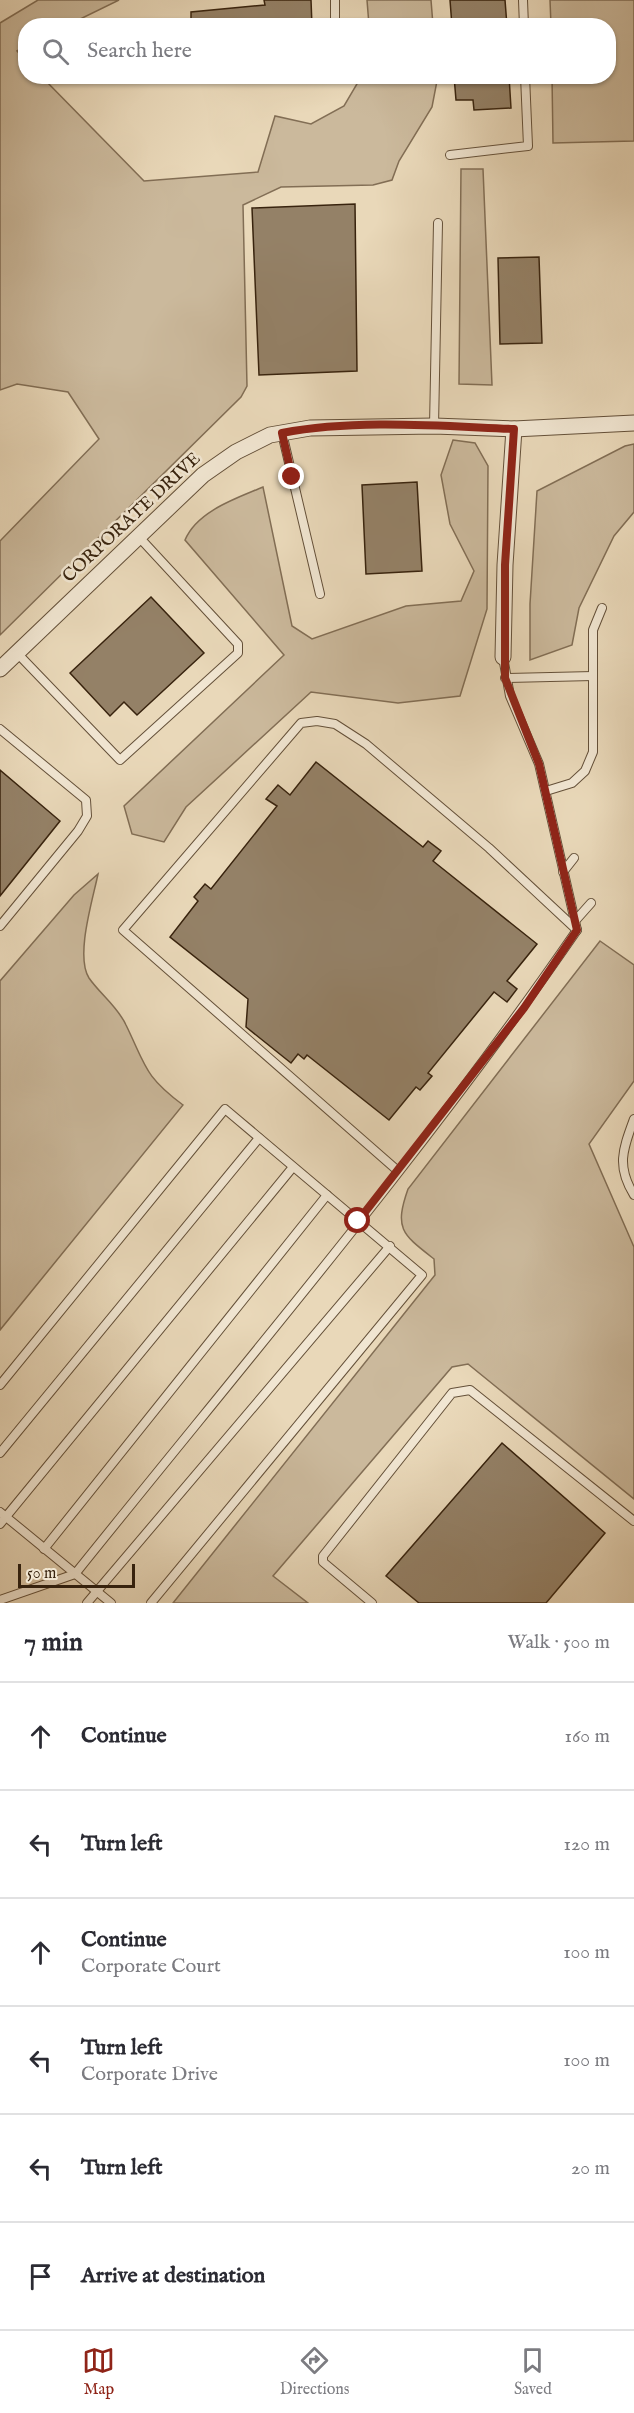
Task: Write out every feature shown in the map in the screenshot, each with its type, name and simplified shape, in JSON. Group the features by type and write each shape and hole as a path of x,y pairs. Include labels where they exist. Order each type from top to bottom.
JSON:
{"street":[{"name":"CORPORATE DRIVE","path":"0,669 203,475 236,452 270,435 310,428 434,426 514,429 634,423"},
{"path":"504,657 505,565 514,429"}],"lane":[{"path":"335,0 335,18"},
{"path":"523,0 524,18"},
{"path":"450,155 528,146 525,84"},
{"path":"434,426 438,223"},
{"path":"282,433 320,594"},
{"path":"17,653 120,760 211,680 238,653 238,644 138,536"},
{"path":"546,791 572,783 585,771 593,752 593,630 602,608"},
{"path":"504,657 505,678 539,764 576,926"},
{"path":"505,678 593,676"},
{"path":"398,1171 123,930 301,723 317,721 335,724 366,744 489,848 576,926"},
{"path":"0,729 86,800 87,816 78,831 0,926"},
{"path":"563,872 574,858"},
{"path":"0,1600 75,1574 398,1171 524,1008 591,903"},
{"path":"0,1385 225,1109 422,1275 151,1603"},
{"path":"634,1119 621,1152 625,1180 634,1195"},
{"path":"0,1453 259,1138"},
{"path":"0,1524 3,1514 293,1167"},
{"path":"44,1549 327,1195"},
{"path":"87,1603 390,1246"},
{"path":"372,1603 323,1562 323,1556 452,1393 470,1390 634,1521"},
{"path":"3,1514 111,1603"}],"shaded area":[{"path":"38,0 119,0 82,18 18,18 18,84 49,84 144,181 258,172 275,116 311,124 344,106 357,84 436,84 432,107 399,161 392,180 373,185 281,187 243,205 247,386 241,397 0,635 0,541 99,439 68,392 17,384 0,390 0,23"},
{"path":"367,0 431,0 432,18 368,18"},
{"path":"550,0 634,0 634,141 553,143 552,84 616,84 616,18 551,18"},
{"path":"461,169 483,169 492,385 459,384"},
{"path":"453,440 475,443 488,466 487,609 460,696 398,703 311,692 186,807 164,842 132,834 124,806 284,655 185,540 191,530 208,513 263,487 292,626 312,639 406,606 461,601 474,571 450,524 441,475"},
{"path":"634,444 634,512 614,536 579,608 572,645 530,660 530,604 537,491 625,446"},
{"path":"98,874 86,927 85,968 98,990 123,1018 147,1070 160,1086 183,1105 0,1330 0,981 74,895"},
{"path":"600,941 634,965 634,1081 589,1144 634,1247 634,1499 468,1364 452,1367 273,1576 308,1603 173,1603 435,1275 434,1259 414,1243 404,1230 402,1213 408,1189"}],"building":[{"path":"264,0 311,0 312,18 191,18 191,12 265,5"},
{"path":"450,0 505,0 506,18 451,18"},
{"path":"455,84 510,84 511,108 474,110 473,100 456,100"},
{"path":"355,204 357,371 259,375 252,208"},
{"path":"539,257 542,343 500,344 498,258"},
{"path":"417,482 422,571 366,574 362,485"},
{"path":"151,597 204,653 137,715 124,702 110,716 70,673"},
{"path":"316,762 423,847 428,841 441,851 433,861 537,944 507,981 517,989 507,1002 494,992 428,1073 432,1076 420,1090 416,1087 389,1120 307,1055 304,1059 298,1054 291,1063 246,1027 248,999 170,937 198,901 194,897 205,884 211,889 277,806 266,799 278,785 290,795"},
{"path":"0,770 60,821 0,896"},
{"path":"502,1443 605,1533 546,1603 419,1603 386,1576"}],"route":[{"path":"292,477 282,433 310,428 434,426 514,429 505,565 505,678 510,696 525,724 539,764 577,930 524,1008 358,1221"}]}
